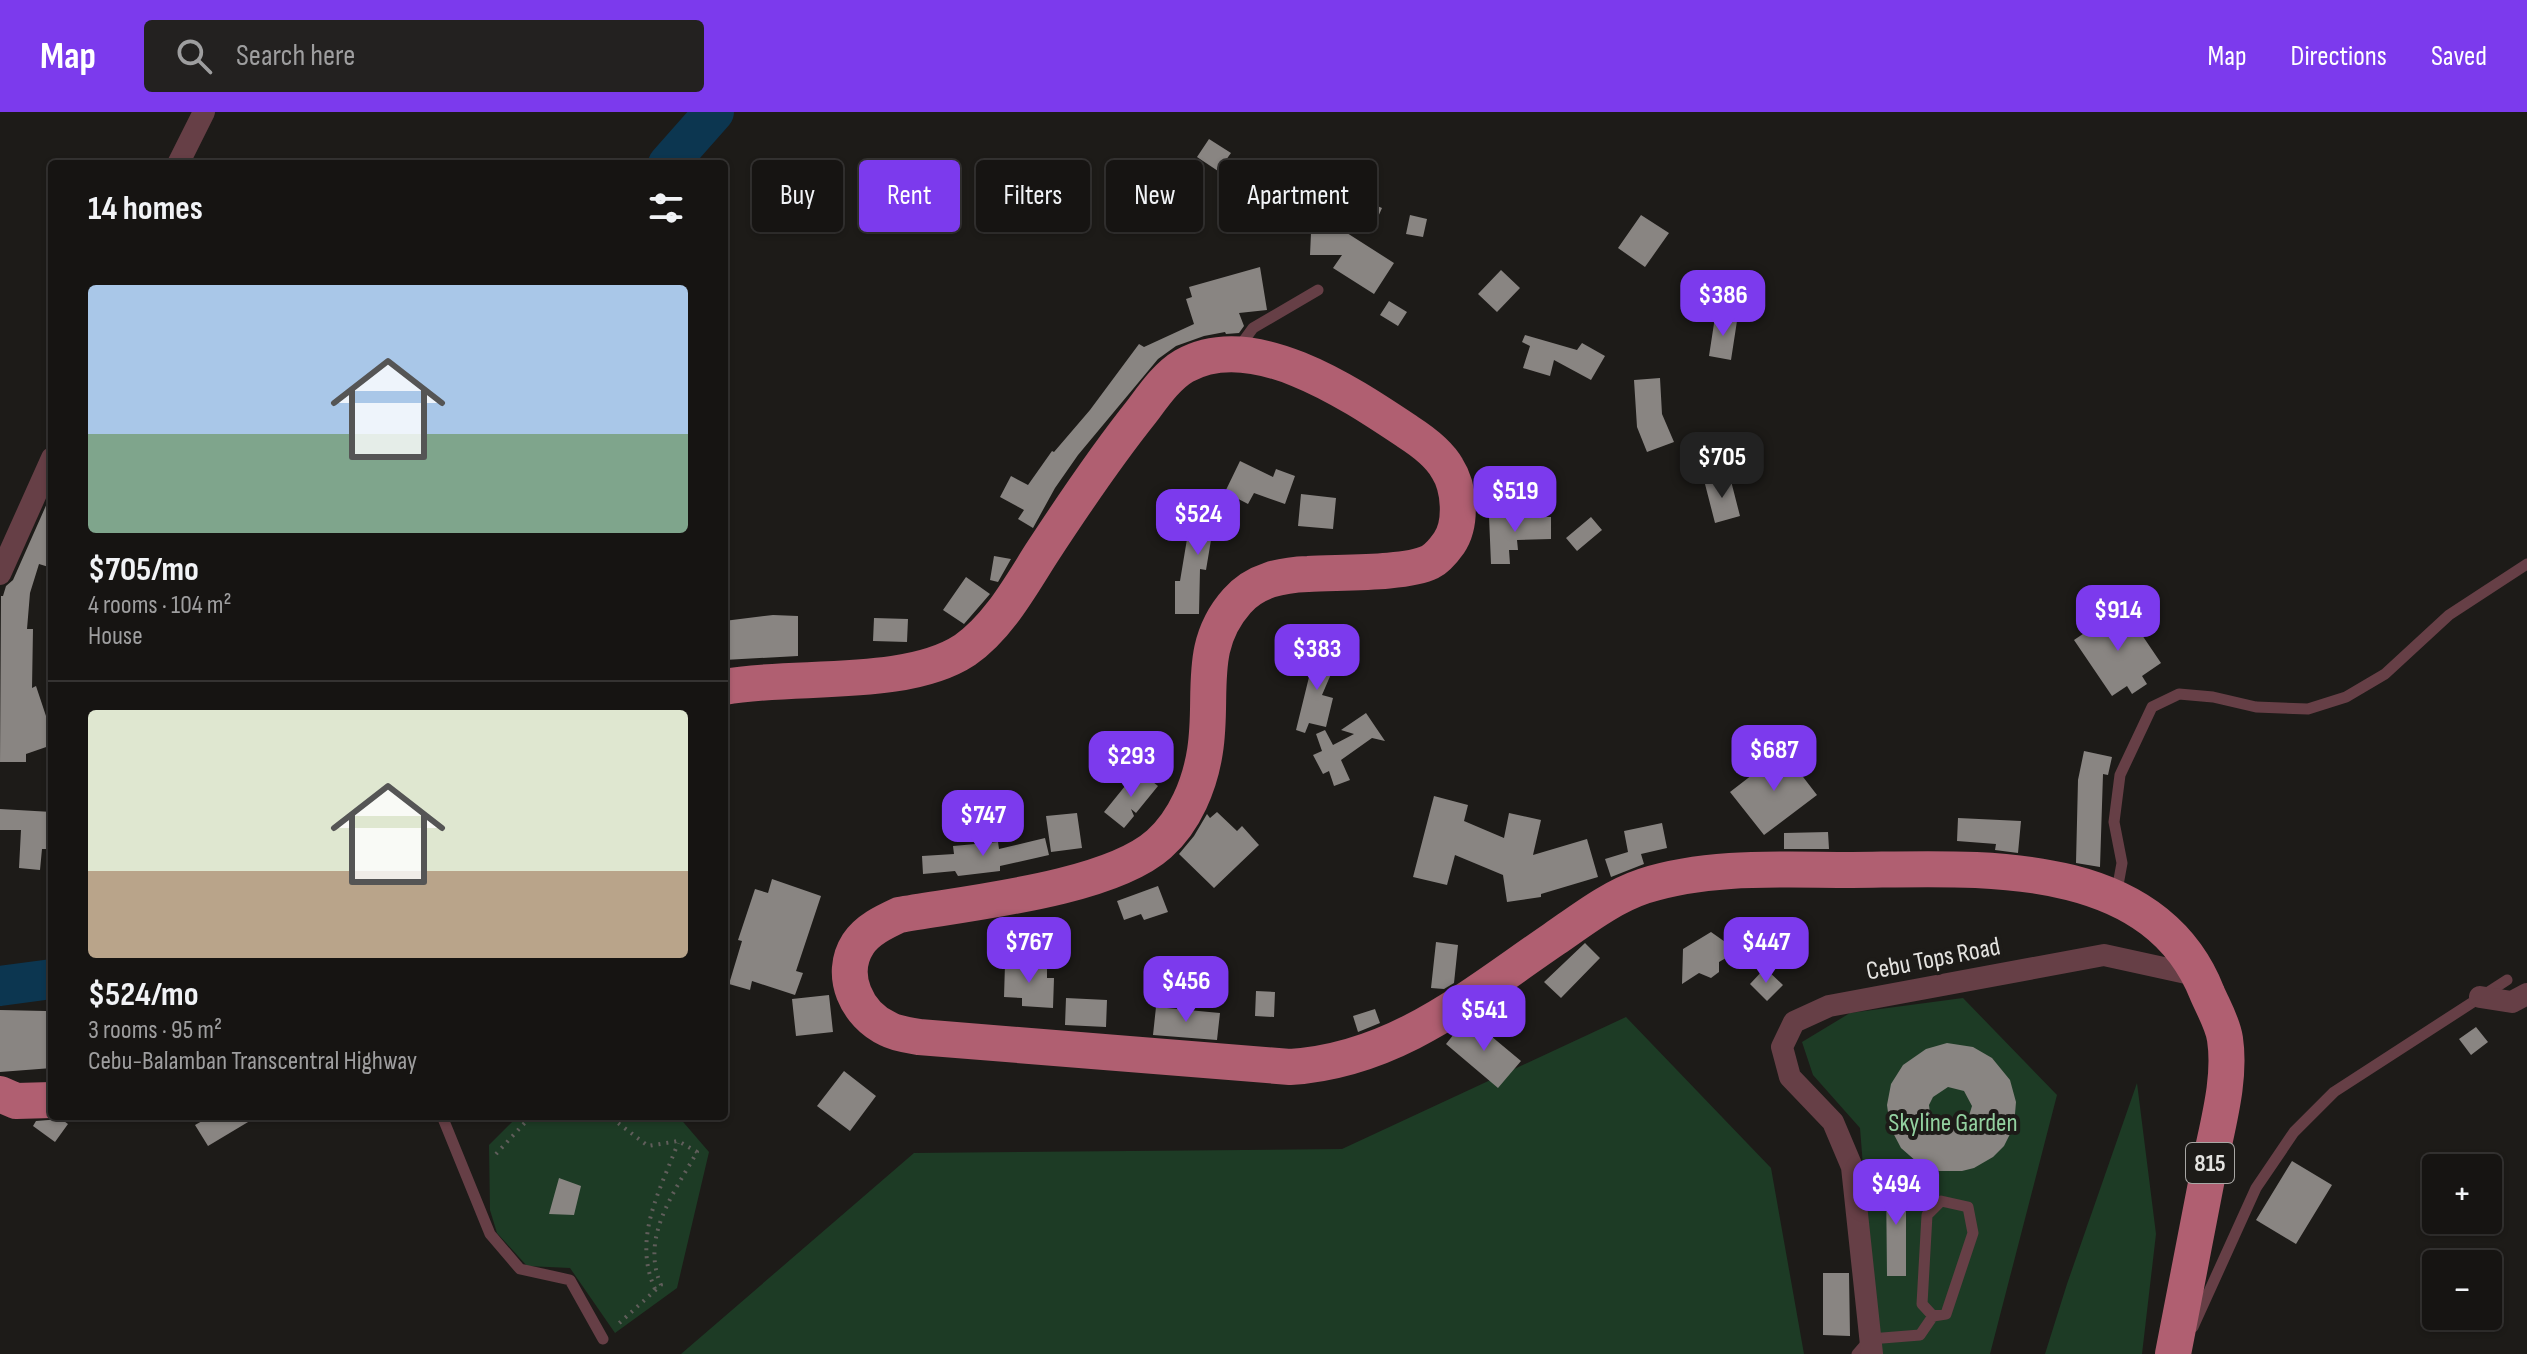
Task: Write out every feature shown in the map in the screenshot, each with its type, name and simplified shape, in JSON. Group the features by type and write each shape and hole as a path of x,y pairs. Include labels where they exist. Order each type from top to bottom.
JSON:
{"main road":[{"name":"815","path":"728,686 755,681 882,674 928,667 963,651 1011,602 1117,443 1166,381 1182,367 1220,354 1234,353 1286,364 1313,375 1411,434 1449,469 1457,525 1451,540 1429,563 1396,569 1271,578 1243,593 1222,618 1212,641 1205,751 1192,797 1176,826 1157,846 1128,863 1069,885 899,915 876,926 859,941 851,958 849,975 859,1005 869,1018 889,1030 919,1037 1290,1067 1321,1065 1372,1051 1433,1021 1606,903 1644,886 1699,873 1992,869 2071,882 2116,897 2171,936 2200,976 2225,1038 2224,1090 2174,1354"},
{"path":"0,1094 16,1101 48,1100"}],"street":[{"path":"180,160 204,112"},
{"path":"0,574 48,467"},
{"name":"Cebu Tops Road","path":"1866,1349 1852,1167 1833,1122 1790,1077 1782,1047 1794,1022 1829,1006 2104,955 2200,976"},
{"path":"2480,997 2512,1002 2527,994"}],"lane":[{"path":"1234,353 1253,328 1318,290"},
{"path":"2116,897 2122,863 2114,822 2120,775 2152,707 2179,694 2213,697 2256,707 2308,709 2346,697 2385,674 2449,615 2527,564"},
{"path":"2174,1354 2198,1319 2256,1188 2294,1132 2334,1092 2507,980"},
{"path":"444,1120 490,1234 520,1269 570,1280 603,1339"},
{"path":"1866,1349 1920,1335 1933,1316 1946,1314 1973,1233 1968,1207 1941,1201 1927,1215 1922,1304 1933,1316"}],"path":[{"path":"496,1154 527,1120"},
{"path":"603,1339 661,1285 654,1270 654,1242 662,1215 697,1152 678,1141 648,1146 617,1120"},
{"path":"655,1289 647,1271 646,1226 678,1141"}],"green space":[{"name":"Skyline Garden","path":"1963,998 2057,1095 1990,1354 1878,1354 1860,1128 1813,1075 1802,1042 1850,1013"},
{"path":"1626,1017 1771,1168 1804,1354 681,1354 914,1153 1342,1149"},
{"path":"2137,1083 2156,1234 2142,1354 2045,1354 2067,1284"},
{"path":"514,1120 681,1120 709,1152 677,1288 615,1333 570,1268 527,1266 497,1233 490,1210 489,1145"}],"building":[{"path":"1209,139 1231,153 1226,160 1219,160 1218,171 1197,157"},
{"path":"1410,215 1427,219 1423,237 1406,234"},
{"path":"1641,215 1669,233 1645,267 1618,248"},
{"path":"1311,233 1347,233 1394,263 1374,294 1333,268 1342,255 1310,255"},
{"path":"1260,267 1267,310 1239,313 1244,326 1239,333 1204,336 1176,346 1158,359 1078,455 1033,528 1018,519 1024,510 1000,497 1011,476 1028,485 1139,344 1144,347 1194,324 1186,299 1192,297 1189,287"},
{"path":"1501,270 1520,288 1497,312 1478,294"},
{"path":"1389,301 1407,312 1398,326 1380,315"},
{"path":"1715,317 1737,321 1731,360 1709,356"},
{"path":"1525,335 1577,350 1582,343 1605,356 1591,380 1554,360 1550,376 1523,368 1530,346 1522,342"},
{"path":"1660,378 1662,414 1674,442 1647,452 1637,427 1634,380"},
{"path":"1240,461 1273,477 1276,469 1295,476 1285,504 1254,493 1248,504 1225,492"},
{"path":"1730,477 1740,516 1715,523 1705,484"},
{"path":"1301,494 1336,498 1333,529 1298,526"},
{"path":"1216,498 1232,509 1211,540 1206,570 1200,569 1199,614 1175,614 1175,581 1180,581 1190,521 1199,522"},
{"path":"48,501 48,567 39,564 30,593 27,629 33,629 32,688 36,686 48,722 48,746 26,754 26,762 0,762 1,596 13,580"},
{"path":"1489,516 1551,517 1551,539 1517,540 1518,550 1509,550 1510,564 1491,564"},
{"path":"1591,517 1602,530 1577,551 1566,538"},
{"path":"994,556 1011,559 998,582 990,580"},
{"path":"966,577 990,594 964,624 943,610"},
{"path":"2123,607 2161,663 2142,676 2147,684 2132,694 2127,686 2112,696 2074,640"},
{"path":"773,615 798,616 798,656 728,660 728,621"},
{"path":"874,618 908,619 907,642 873,641"},
{"path":"1314,650 1337,660 1322,695 1333,698 1326,727 1309,723 1305,733 1296,730 1310,673 1305,671"},
{"path":"1366,713 1385,741 1372,738 1341,760 1350,780 1334,786 1329,771 1323,774 1313,755 1322,751 1316,734 1325,730 1333,745 1354,734 1341,730"},
{"path":"1783,751 1817,795 1764,835 1730,792"},
{"path":"2084,751 2112,757 2108,775 2103,774 2100,867 2076,863 2078,780"},
{"path":"1138,770 1158,786 1136,813 1131,809 1134,816 1124,828 1104,812"},
{"path":"1434,796 1468,805 1464,821 1504,838 1509,813 1541,820 1533,855 1587,839 1598,877 1541,894 1541,897 1507,902 1503,875 1455,855 1447,885 1413,877"},
{"path":"0,809 48,812 48,849 42,849 40,870 19,868 21,830 0,830"},
{"path":"1217,812 1237,831 1242,826 1259,845 1214,888 1179,854 1207,814 1210,818"},
{"path":"1077,813 1082,848 1051,852 1046,816"},
{"path":"1958,818 2021,821 2018,853 1995,850 1996,844 1957,841"},
{"path":"1662,823 1667,848 1641,854 1644,864 1611,877 1605,859 1628,852 1624,831"},
{"path":"1828,832 1829,849 1784,849 1784,833"},
{"path":"1045,838 1049,855 1000,866 1000,871 958,876 955,871 923,874 922,856 954,854 953,846 998,842 999,849"},
{"path":"772,879 821,896 796,971 803,973 795,995 752,981 750,990 729,984 742,941 738,940 755,889 768,893"},
{"path":"1158,886 1168,912 1144,920 1141,914 1124,920 1117,901"},
{"path":"1711,932 1738,951 1719,962 1719,972 1711,978 1699,973 1682,984 1683,949"},
{"path":"1436,942 1458,945 1454,983 1444,989 1431,988"},
{"path":"1585,943 1600,958 1561,998 1544,982"},
{"path":"1005,964 1047,966 1047,978 1054,978 1053,1008 1022,1006 1022,998 1004,997"},
{"path":"1765,968 1783,985 1767,1001 1750,984"},
{"path":"1256,991 1275,992 1274,1017 1255,1016"},
{"path":"829,995 833,1032 796,1036 792,999"},
{"path":"1066,998 1107,1000 1106,1027 1065,1025"},
{"path":"1156,1007 1220,1013 1217,1040 1153,1035"},
{"path":"1375,1009 1380,1023 1358,1032 1353,1016"},
{"path":"0,1010 46,1011 48,1068 0,1072"},
{"path":"1473,1021 1521,1061 1498,1088 1446,1044 1458,1029"},
{"path":"2476,1027 2488,1042 2471,1055 2459,1039"},
{"path":"1947,1043 1973,1047 1992,1058 2010,1080 2016,1102 2014,1126 2004,1146 1974,1168 1939,1171 1917,1162 1901,1148 1890,1127 1887,1105 1891,1084 1903,1065 1926,1049","holes":["1948,1087 1964,1091 1972,1106 1967,1122 1954,1129 1940,1127 1930,1114 1929,1105 1933,1097"]},
{"path":"844,1071 876,1096 850,1131 817,1106"},
{"path":"62,1120 68,1124 55,1142 33,1126 36,1121"},
{"path":"204,1120 251,1120 208,1146 195,1125"},
{"path":"2292,1161 2332,1185 2296,1244 2256,1220"},
{"path":"559,1178 581,1186 574,1215 549,1214"},
{"path":"1886,1178 1906,1178 1906,1276 1887,1276"},
{"path":"1823,1273 1849,1273 1850,1336 1823,1335"}],"waterway":[{"path":"672,160 714,112"},
{"path":"0,986 48,980"}]}
